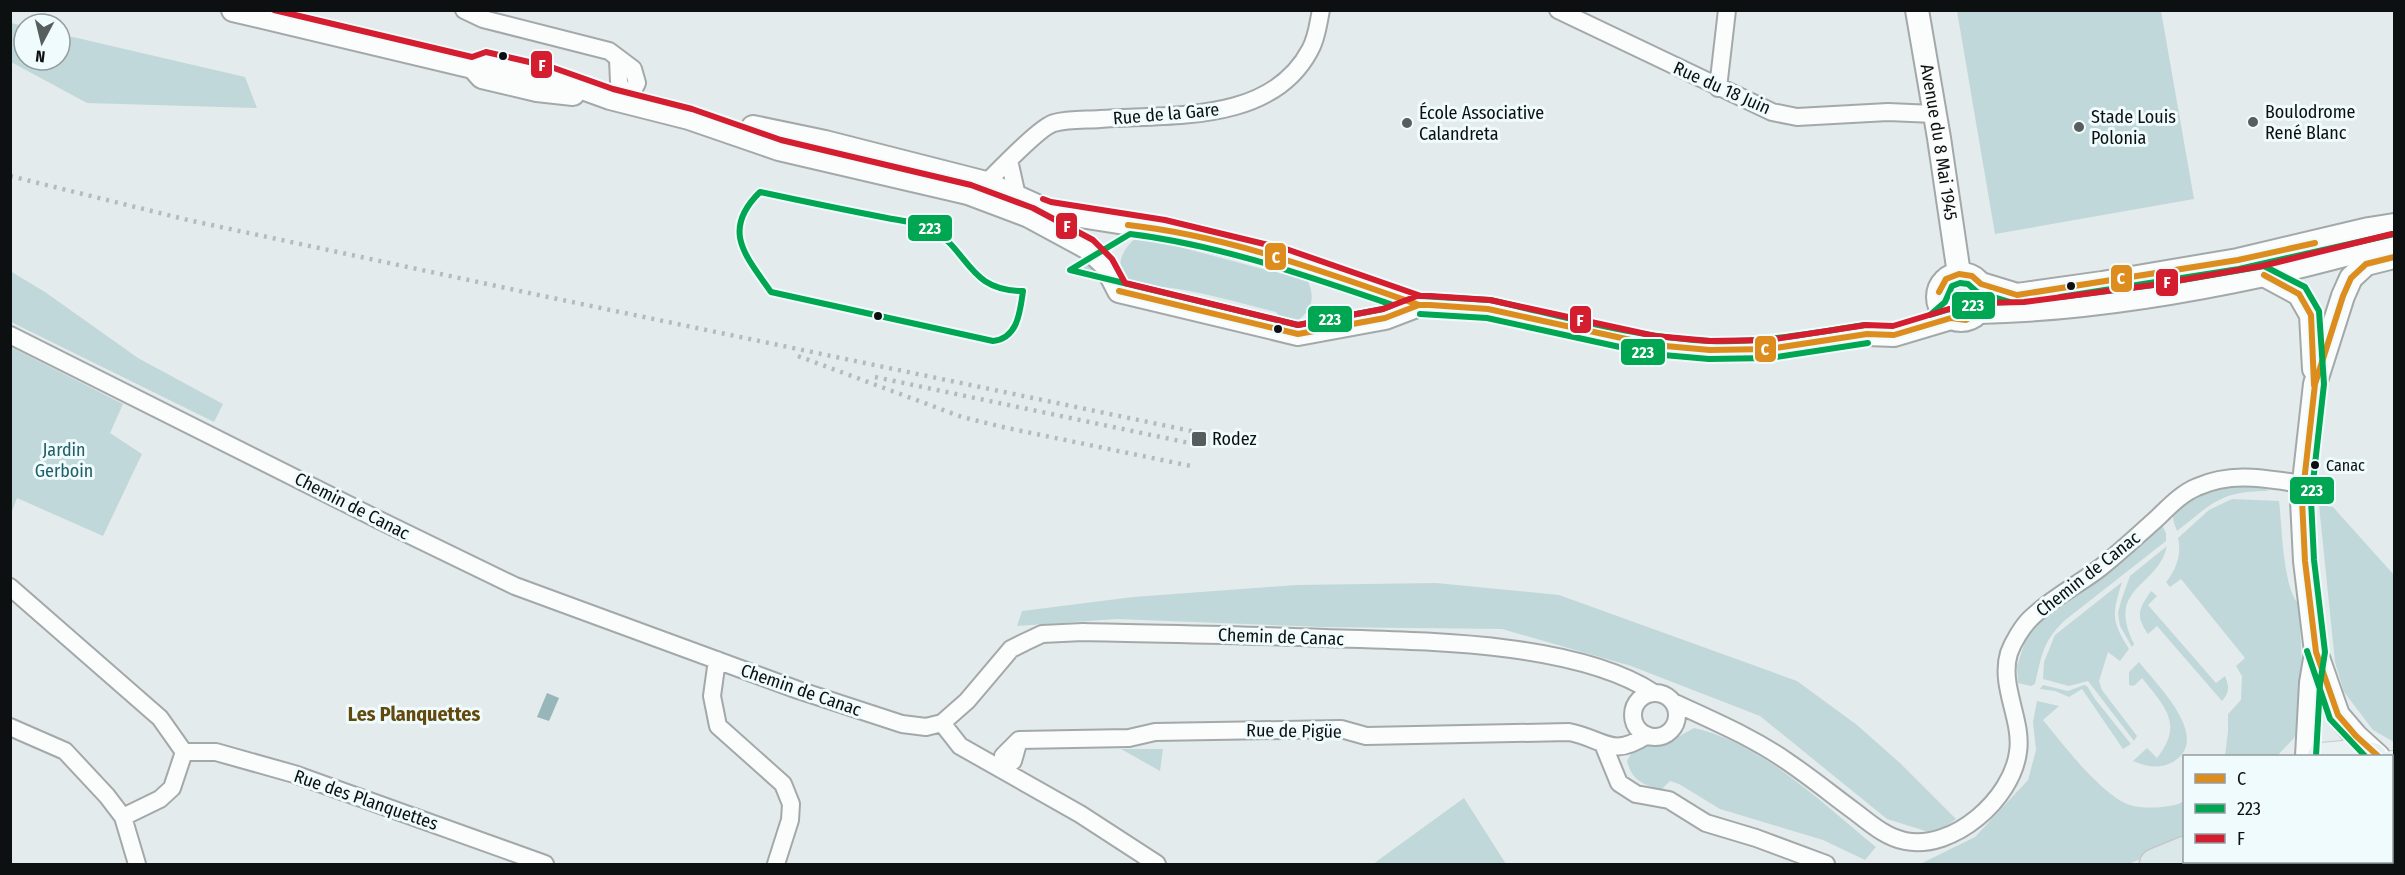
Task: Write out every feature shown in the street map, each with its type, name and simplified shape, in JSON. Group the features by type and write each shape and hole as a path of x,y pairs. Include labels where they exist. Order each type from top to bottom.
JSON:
{"highway":[{"path":"2155,864 2183,852"}],"main road":[{"path":"233,10 473,67 482,76 537,90 618,100 689,118 779,148 968,193 1029,216 1088,248 1106,264 1119,291 1137,296 1298,334 1385,318 1419,305"},
{"name":"Avenue du 8 Mai 1945","path":"1917,10 1959,274"},
{"path":"689,118 802,137 986,183 1048,211 1163,228 1287,259 1419,305 1488,309 1654,345 1710,350 1769,349 1867,334 1894,335 1951,318 1966,320 1979,312 2049,308 2154,294 2264,275 2394,243"},
{"path":"2369,229 2394,215"},
{"path":"1951,318 1942,309 1938,297 1939,290 1946,279 1959,274 1972,276 1981,284 2017,295 2238,260 2394,225"},
{"path":"2315,384 2350,278 2366,264 2394,256"},
{"path":"2264,275 2299,294 2311,315 2315,384 2303,484 2305,561 2316,652 2338,715 2377,755"},
{"path":"1979,312 1985,298 1981,284"},
{"path":"1867,334 1892,322 1915,315 1938,297"},
{"path":"2307,755 2311,683 2316,652"},
{"path":"2332,755 2355,753 2367,755"}],"street":[{"path":"464,10 483,19 609,51 633,69 637,83 618,100"},
{"name":"Rue de la Gare","path":"986,183 1052,123 1225,110 1255,100 1281,85 1298,70 1312,48 1321,10"},
{"name":"Rue du 18 Juin","path":"1558,10 1772,112 1797,117 1888,112 1934,114"},
{"path":"1718,88 1727,10"},
{"path":"1009,160 1017,196"},
{"name":"Chemin de Canac","path":"10,335 381,522 515,586 843,706 902,724 926,727 942,723 967,701 1011,649 1042,634 1083,632 1423,641 1517,651 1573,662 1623,677 1639,683 1654,693"},
{"name":"Chemin de Canac","path":"1673,702 1745,735 1785,760 1884,833 1904,841 1919,842 1946,838 1967,826 1986,810 1998,796 2013,771 2019,750 2008,677 2008,655 2030,619 2098,570 2175,501 2195,488 2240,476 2303,484"},
{"path":"10,587 160,718 184,752 172,788 160,799 123,817"},
{"path":"717,660 712,696 718,726 783,784 791,804 790,820 776,864"},
{"path":"1623,677 1638,701"},
{"path":"1642,731 1634,714 1638,701 1654,693 1668,697 1673,702 1676,709 1676,723"},
{"path":"1705,718 1676,723 1661,736 1642,731 1603,744 1619,783 1636,794 1669,800 1706,823 1756,838 1826,864"},
{"path":"942,723 960,746 1080,814 1157,864"},
{"path":"10,727 65,752 107,796 123,817 137,864"},
{"name":"Rue de Pigüe","path":"1002,770 1013,761 1018,740 1129,738 1155,732 1341,729 1366,736 1569,732 1586,736 1603,744"},
{"name":"Rue des Planquettes","path":"184,752 216,752 294,774 545,864"}],"green space":[{"name":"Stade Louis Polonia","path":"1957,11 2161,11 2194,199 1995,234"},
{"path":"11,23 12,63 11,62"},
{"path":"72,37 245,77 257,108 87,103 30,72 72,72"},
{"path":"1143,233 1156,233 1161,242 1274,272 1286,266 1293,269 1303,274 1308,280 1312,293 1311,305 1301,318 1291,325 1285,323 1276,312 1220,298 1163,287 1136,287 1128,282 1120,268 1126,248"},
{"path":"1084,256 1107,280 1079,273 1076,262"},
{"path":"10,271 45,292 138,358 223,404 214,422 11,322"},
{"name":"Jardin Gerboin","path":"11,347 123,404 110,433 142,454 103,536 17,498 11,514"},
{"path":"2246,485 2269,491 2239,493 2218,500 2177,531 2173,517 2176,510 2183,504 2204,494"},
{"path":"2232,499 2279,501 2286,572 2294,597 2299,604 2302,667 2300,724 2294,738 2278,755 2225,755 2228,714 2241,700 2242,676 2236,666 2245,658 2181,579 2170,587 2166,582 2177,562 2178,538 2209,510"},
{"path":"2319,505 2333,507 2394,575 2394,742 2373,730 2344,692 2335,662"},
{"path":"2162,525 2166,533 2166,541 2064,621 2047,643 2041,657 2035,684 2031,686 2018,683 2017,666 2026,639 2035,626 2101,577"},
{"path":"2167,546 2162,560 2129,599 2126,610 2127,625 2134,644 2132,647 2120,626 2118,613 2121,601 2130,576"},
{"path":"2122,582 2116,602 2115,617 2119,631 2129,649 2120,661 2108,652 2099,681 2102,690 2137,736 2134,741 2088,681 2069,686 2043,679 2044,662 2055,635"},
{"path":"1436,583 1559,595 1797,681 1857,725 1900,763 1956,819 1935,834 1887,819 1760,716 1631,666 1502,629 1323,627 1117,619 1017,626 1022,611 1133,597 1296,585"},
{"path":"2151,591 2157,596 2148,605 2216,683 2225,676 2228,689 2222,701 2157,626 2148,634 2141,622 2140,612"},
{"path":"2139,662 2177,711 2187,739 2184,752 2173,762 2163,766 2148,766 2133,761 2147,748 2157,758 2165,746 2170,725 2164,707 2142,678 2135,685 2129,684 2129,672"},
{"path":"2043,685 2068,691 2087,686 2131,744 2123,749 2082,689 2069,697 2055,691 2040,689"},
{"path":"2037,701 2059,706 2043,720 2083,768 2119,800 2130,805 2150,808 2171,806 2183,801 2183,841 2129,864 1920,864 1975,837 2028,780 2036,750 2033,722"},
{"path":"1694,728 1744,747 1767,761 1813,794 1876,847 1865,860 1823,840 1720,809 1679,784 1670,781 1661,790 1635,777 1627,761 1640,745 1664,745"},
{"path":"1121,749 1163,749 1160,771"},
{"path":"2394,781 2394,864 2266,864 2393,863"},
{"path":"1464,798 1506,864 1373,864"}],"shaded area":[{"path":"547,693 559,698 549,721 537,717"}],"railway":[{"path":"10,176 188,220 1196,432"},
{"path":"798,356 962,417 1191,466"},
{"path":"875,377 1194,444"}],"transit line":[{"name":"F","path":"274,10 472,57 486,52 551,67 613,89 692,109 781,140 971,185 1033,208 1093,240 1112,259 1125,283 1298,325 1383,309 1417,296 1430,296 1490,300 1655,336 1710,341 1768,340 1866,325 1893,326 1949,309 1964,311 1978,303 2024,302 2153,285 2262,266 2392,234"},
{"name":"223","path":"760,192 916,223 932,229 945,238 971,269 991,285 1023,291 1021,307 1013,329 1008,335 993,341 771,292 746,254 739,231 748,206 760,192"},
{"name":"F","path":"1043,199 1165,220 1289,250 1421,296 1430,296"},
{"name":"C","path":"1128,225 1165,230 1239,246 1312,268 1419,305"},
{"name":"223","path":"1130,234 1230,254 1393,305 1383,309 1298,325 1070,270 1130,234"},
{"name":"223","path":"2316,755 2320,684 2325,652 2314,560 2311,500 2324,384 2319,311 2305,287 2264,266 2153,285 2060,297 2239,269 2394,234"},
{"name":"C","path":"1939,292 1946,279 1959,274 1972,276 1981,284 2017,295 2238,260 2315,243"},
{"name":"C","path":"2377,755 2338,715 2316,652 2305,561 2302,500 2315,384 2343,296 2351,278 2366,264 2394,257"},
{"name":"C","path":"2264,275 2299,294 2311,315 2314,385"},
{"name":"223","path":"1960,283 1968,284 1977,292 2010,302 1978,303 1964,311 1950,309 1930,315 1945,302 1952,286 1960,283"},
{"name":"C","path":"1119,291 1298,334 1385,318 1419,305 1430,305 1488,309 1654,345 1710,350 1769,349 1867,334 1894,335 1951,318 1966,320 1979,312"},
{"name":"223","path":"1421,296 1489,300"},
{"name":"223","path":"1490,300 1627,331 1710,341 1768,339 1864,325"},
{"name":"223","path":"1420,314 1487,318 1652,354 1709,359 1770,358 1868,343"},
{"name":"223","path":"2307,651 2330,719 2364,755"}],"place":[{"name":"Boulodrome René Blanc","path":"2253,122"},
{"name":"École Associative Calandreta","path":"1407,123"},
{"name":"Stade Louis Polonia","path":"2079,127"},
{"name":"Rodez","path":"1199,439"},
{"name":"Canac","path":"2315,465"}],"district":[{"name":"Les Planquettes","path":"414,714"}]}
